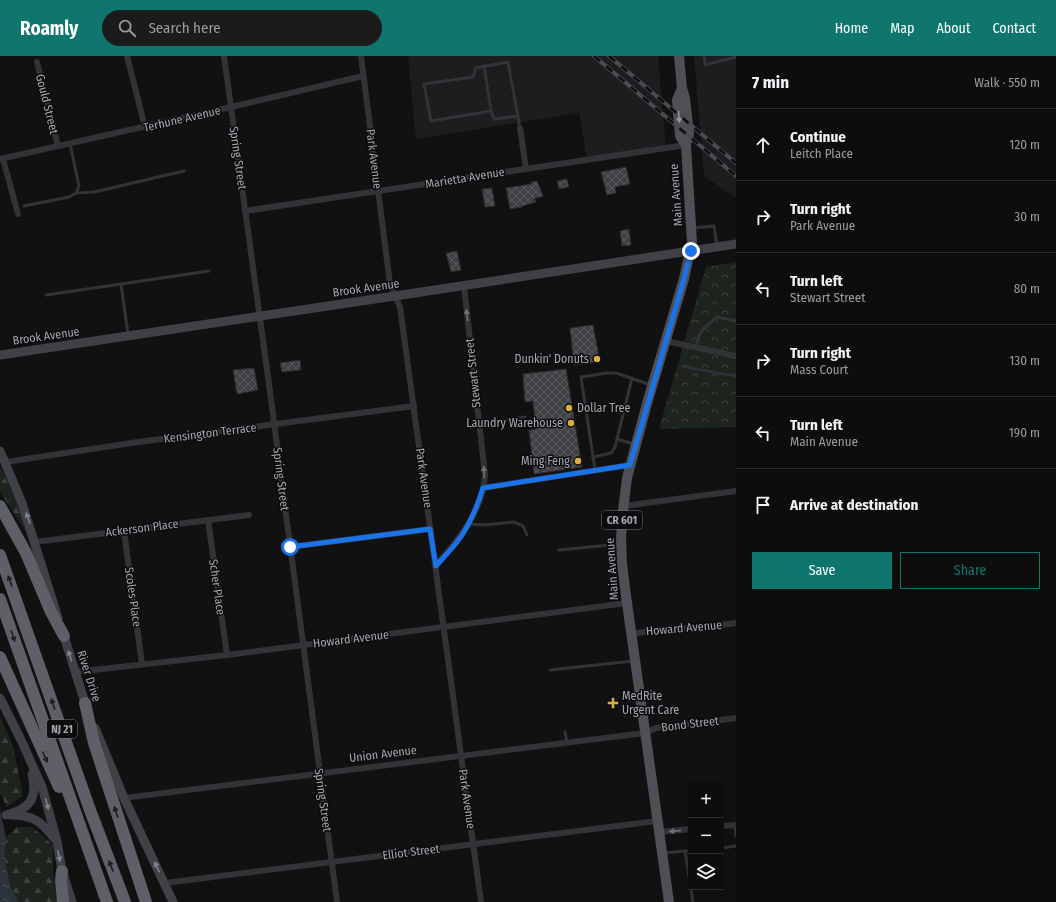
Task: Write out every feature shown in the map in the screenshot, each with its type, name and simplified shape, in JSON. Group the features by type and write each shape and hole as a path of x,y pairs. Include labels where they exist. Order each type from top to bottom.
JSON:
{"highway":[{"path":"0,506 26,553 51,612 64,636"},
{"name":"NJ 21","path":"0,555 93,817 125,902"},
{"name":"NJ 21","path":"0,599 107,902"},
{"path":"0,657 85,842"},
{"path":"85,703 94,743 146,902"},
{"path":"62,871 61,880 63,902"}],"main road":[{"name":"Main Avenue","path":"668,902 627,603 622,544 624,506 630,465 691,251 686,145 680,136 678,100 682,88 679,56"},
{"name":"Brook Avenue","path":"0,355 736,244"},
{"name":"River Drive","path":"0,451 22,502 85,703 124,798 174,902"},
{"path":"0,698 42,787 62,871 72,902"},
{"path":"3,815 21,810 31,801 33,795 34,780 22,742"},
{"path":"3,815 22,815 36,819 56,841"}],"street":[{"path":"127,56 145,127"},
{"name":"Spring Street","path":"224,56 260,316 302,645 337,902"},
{"name":"Park Avenue","path":"361,56 390,284 400,307 481,902"},
{"name":"Gould Street","path":"37,62 58,146"},
{"name":"Terhune Avenue","path":"2,159 363,76"},
{"path":"520,128 526,169"},
{"name":"Marietta Avenue","path":"245,211 686,145"},
{"path":"2,159 18,214"},
{"name":"Stewart Street","path":"436,566 457,542 468,524 480,499 485,475 478,424 464,286"},
{"path":"666,341 736,356"},
{"name":"Kensington Terrace","path":"6,462 138,442 414,406"},
{"path":"483,488 630,465"},
{"path":"624,506 736,491"},
{"name":"Ackerson Place","path":"35,542 249,515"},
{"name":"Scher Place","path":"208,520 227,655"},
{"path":"290,547 430,529"},
{"name":"Scoles Place","path":"124,531 142,664"},
{"name":"Howard Avenue","path":"75,672 227,655 627,603"},
{"name":"Howard Avenue","path":"631,634 662,629 696,628 736,623"},
{"name":"Bond Street","path":"645,732 656,728 736,718"},
{"name":"Union Avenue","path":"124,798 645,732"},
{"name":"Elliot Street","path":"165,883 657,820"},
{"path":"724,826 736,825"},
{"path":"659,832 688,829"}],"lane":[{"path":"704,56 705,65 736,57"},
{"path":"491,111 431,121 424,84 473,77 476,68 508,62 520,128"},
{"path":"484,66 491,111 494,119 518,116"},
{"path":"70,144 79,186 76,194"},
{"path":"24,206 69,197 76,194 94,192 184,171"},
{"path":"691,229 714,226 718,247"},
{"path":"46,295 209,271"},
{"path":"121,284 128,336"},
{"path":"696,348 700,334 706,326 717,317 736,321"},
{"path":"595,471 581,377 616,373 652,386"},
{"path":"593,457 611,453 615,447 632,378"},
{"path":"478,424 525,417"},
{"path":"617,439 636,444"},
{"path":"468,524 483,525 514,522 523,526 527,535"},
{"path":"559,550 622,544"},
{"path":"550,670 635,660"},
{"path":"565,732 566,742"},
{"path":"736,825 736,836"},
{"path":"724,848 736,846"},
{"path":"685,852 693,902"},
{"path":"662,853 688,852"}],"shaded area":[{"path":"408,56 658,56 666,149 587,160 579,113 416,139"},
{"path":"694,56 736,56 736,198 704,176"}],"green space":[{"path":"736,262 736,427 659,429 706,267"},
{"path":"0,466 22,513 27,533 0,492"},
{"path":"0,717 13,746 23,796 7,807 0,793"},
{"path":"17,827 32,827 53,845 53,871 57,902 19,902 11,888 4,858 6,838"}],"water":[{"path":"0,809 6,838 4,858 11,888 19,902 0,902"}],"building":[{"path":"626,167 630,184 615,187 616,193 607,195 601,172"},
{"path":"567,179 569,187 559,189 557,181"},
{"path":"537,181 543,196 534,199 536,202 510,209 506,188 531,184 531,182"},
{"path":"492,188 495,206 485,207 482,189"},
{"path":"629,229 631,245 622,246 620,231"},
{"path":"457,251 461,270 451,272 446,253"},
{"path":"593,325 600,362 574,365 570,328"},
{"path":"300,360 301,370 282,372 280,363"},
{"path":"254,368 258,390 237,394 233,370"},
{"path":"566,369 582,467 534,474 529,430 536,429 533,401 525,402 523,374"}],"waterway":[{"path":"685,367 736,376"}],"railway":[{"path":"594,56 736,176"},
{"path":"609,56 736,163"}],"place":[{"name":"Dunkin' Donuts","path":"597,359"},
{"name":"Dollar Tree","path":"569,408"},
{"name":"Laundry Warehouse","path":"571,423"},
{"name":"Ming Feng","path":"578,461"},
{"name":"MedRite Urgent Care","path":"613,703"}],"route":[{"path":"290,547 430,529 436,566 457,542 466,528 480,499 483,488 630,465 691,251"}]}
